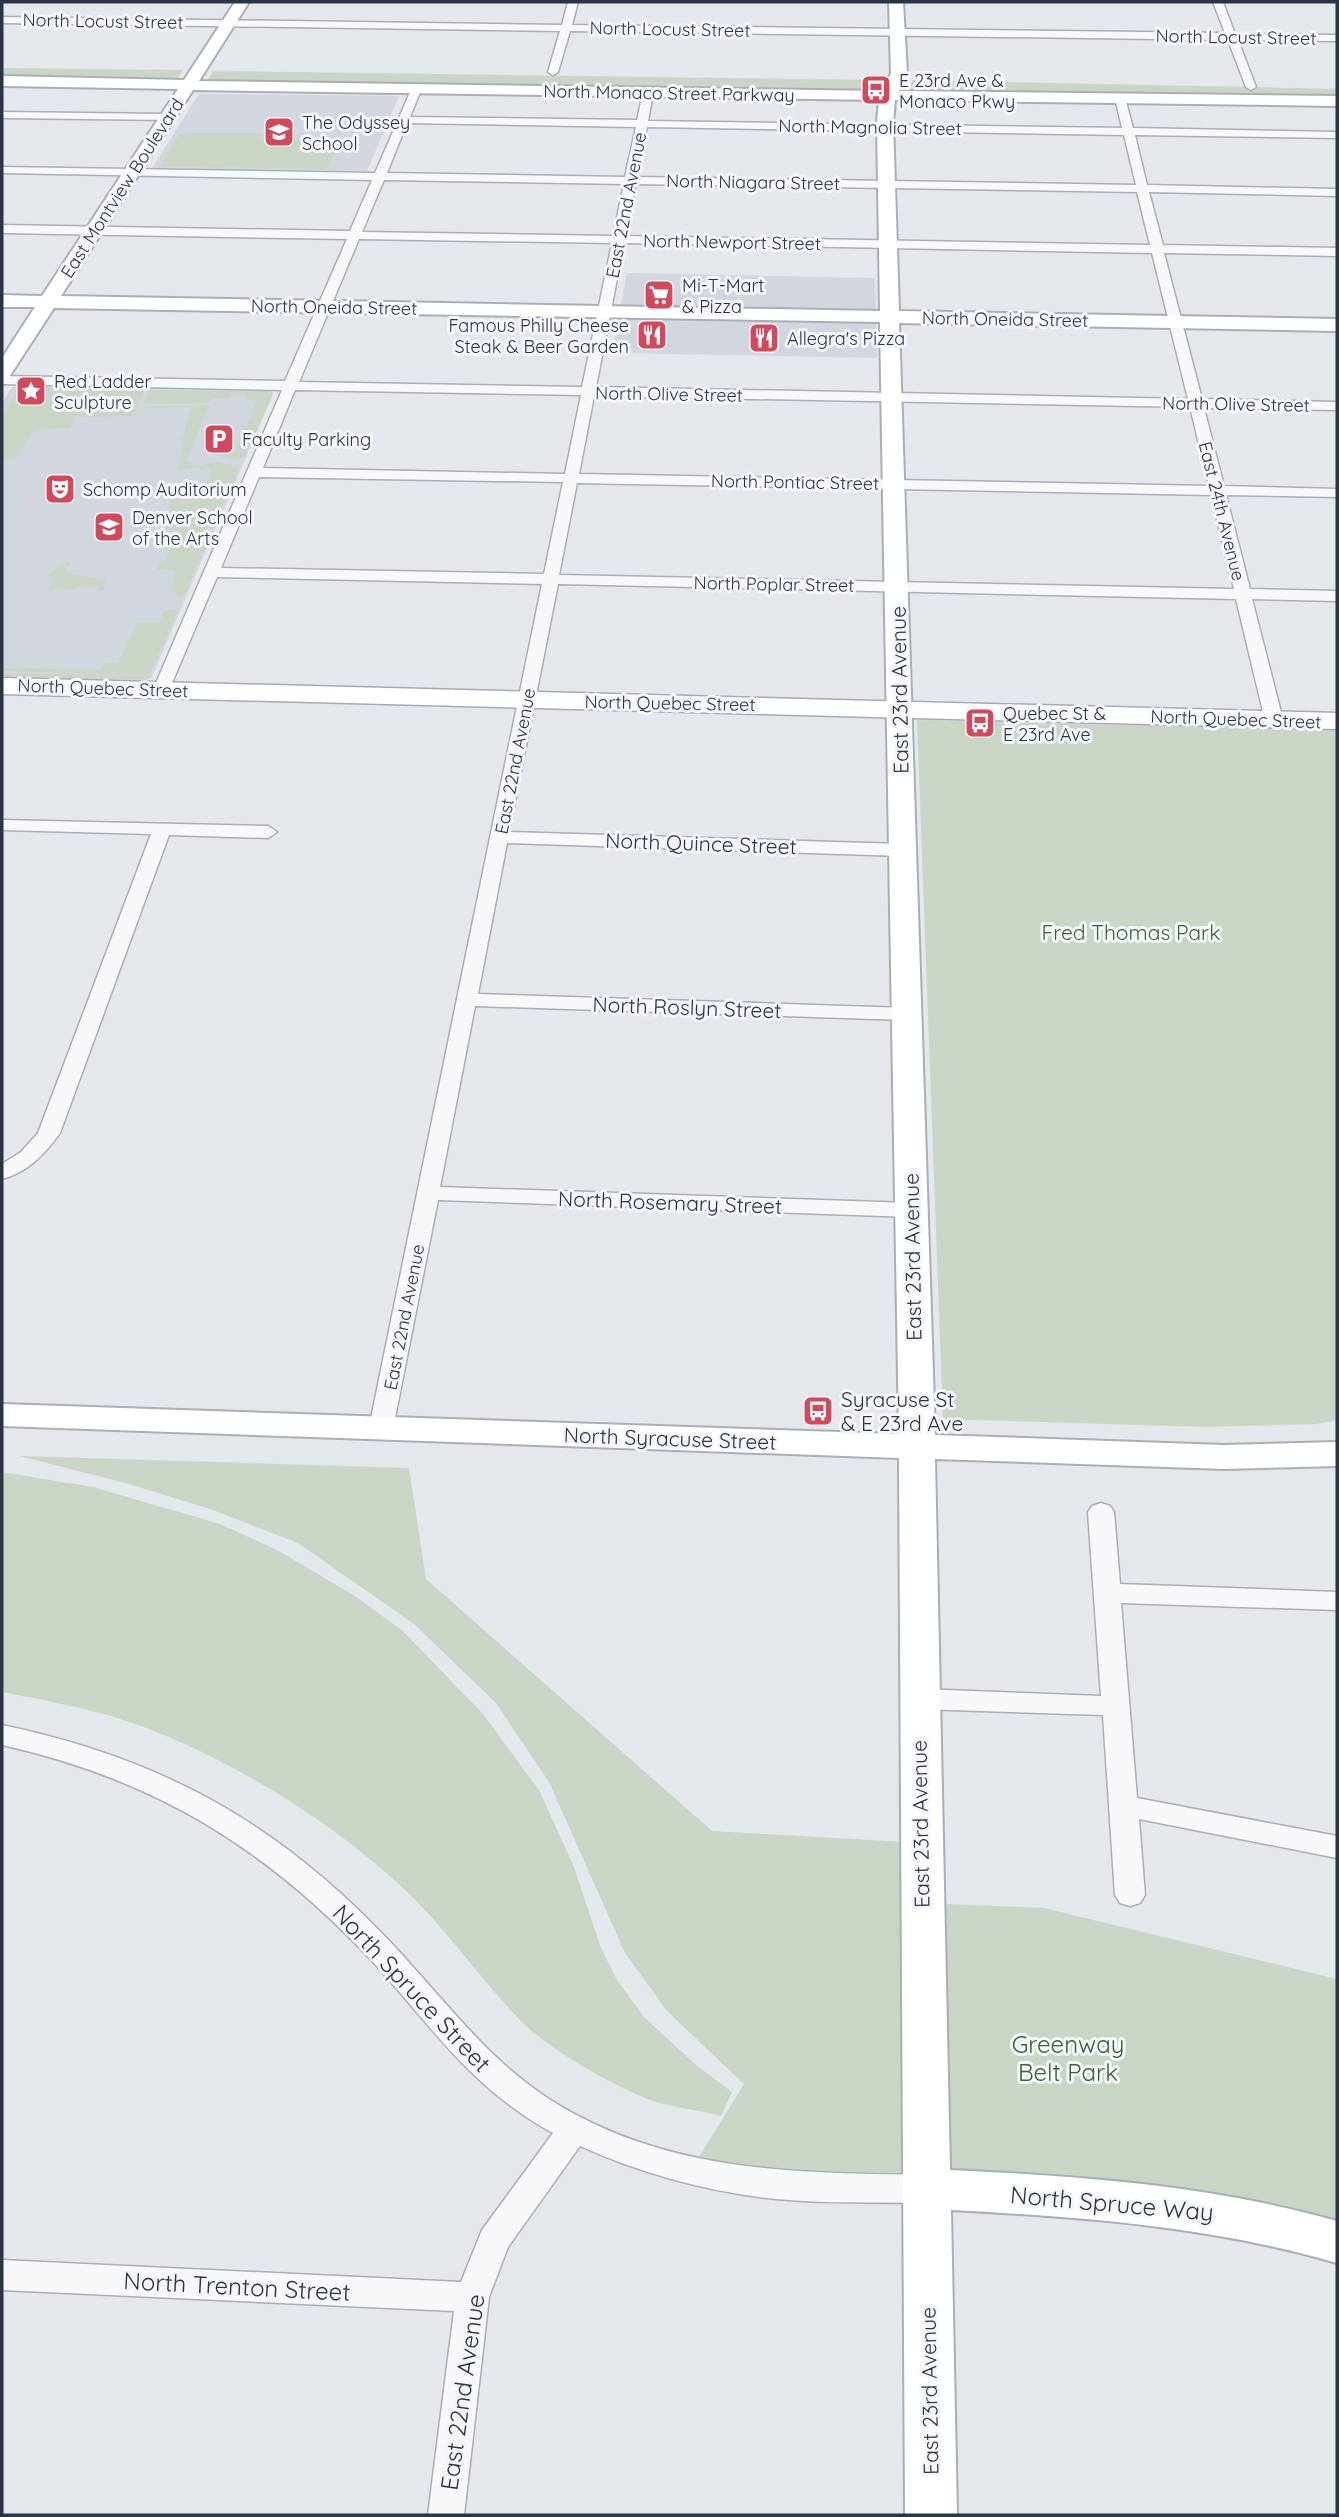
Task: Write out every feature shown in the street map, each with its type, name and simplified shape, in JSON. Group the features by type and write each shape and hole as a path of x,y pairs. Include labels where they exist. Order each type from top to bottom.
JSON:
{"main road":[{"name":"North Quebec Street","path":"2,685 1337,722"}],"street":[{"name":"East Montview Boulevard","path":"2,373 242,2"},
{"path":"553,72 573,2"},
{"name":"East 23rd Avenue","path":"896,2 897,32 906,77 888,96 886,128 917,1446 931,2515"},
{"path":"1218,2 1251,86"},
{"name":"North Locust Street","path":"2,20 1337,38"},
{"path":"2,66 83,67"},
{"path":"179,68 216,68"},
{"path":"880,77 906,77"},
{"name":"North Monaco Street Parkway","path":"2,81 191,83 416,90 1337,102"},
{"path":"1080,82 1337,87"},
{"path":"161,690 416,90"},
{"name":"East 22nd Avenue","path":"381,1429 648,93"},
{"name":"East 24th Avenue","path":"1120,98 1274,720"},
{"path":"2,115 169,117"},
{"name":"North Magnolia Street","path":"403,120 1337,135"},
{"name":"North Niagara Street","path":"2,170 1337,192"},
{"name":"North Newport Street","path":"2,229 1337,252"},
{"name":"North Oneida Street","path":"2,301 1337,325"},
{"name":"North Olive Street","path":"2,380 1337,406"},
{"name":"North Pontiac Street","path":"253,471 1337,493"},
{"name":"North Poplar Street","path":"211,572 1337,596"},
{"path":"2,825 268,832"},
{"path":"7,1169 40,1147 49,1133 162,829"},
{"name":"North Quince Street","path":"499,837 902,849"},
{"name":"North Roslyn Street","path":"467,1000 906,1014"},
{"name":"North Rosemary Street","path":"429,1194 911,1210"},
{"name":"North Syracuse Street","path":"2,1415 1224,1457 1337,1454"},
{"path":"1101,1512 1130,1895"},
{"path":"1108,1593 1337,1601"},
{"path":"919,1699 1115,1706"},
{"name":"North Spruce Street","path":"2,1735 29,1740 118,1769 211,1812 288,1864 349,1916 401,1973 457,2043 518,2096 574,2129 643,2157 708,2175 776,2185 926,2189"},
{"path":"1125,1806 1337,1847"},
{"name":"East 22nd Avenue","path":"446,2515 472,2297 494,2239 574,2129"},
{"name":"North Spruce Way","path":"926,2189 1147,2202 1253,2220 1337,2242"},
{"name":"North Trenton Street","path":"2,2275 472,2297"}],"shaded area":[{"name":"The Odyssey School","path":"199,94 399,96 367,171 152,168"},
{"path":"627,273 875,278 877,358 612,353"},
{"name":"Denver School of the Arts","path":"12,387 274,392 151,679 2,677 2,403"}],"green space":[{"path":"2,68 183,70 176,80 2,78"},
{"path":"213,71 880,80 872,93 207,81"},
{"path":"913,80 1337,89 1337,99 904,94"},
{"path":"262,133 259,139 319,140 315,150 336,152 328,168 324,169 160,166 179,134"},
{"path":"20,387 145,389 133,416 74,417 70,428 36,429 15,458 2,461 2,416"},
{"path":"149,390 273,393 245,456 232,459 221,454 234,453 245,427 233,426 247,425 257,400 246,399 247,395 232,394 230,399 213,398 207,403 143,404"},
{"path":"209,406 187,459 197,467 212,462 239,468 185,594 180,597 171,589 175,570 156,570 158,563 164,563 179,530 164,530 171,499 190,495 203,487 210,475 209,468 177,469 183,441 180,440 181,435 184,435 191,407 142,408"},
{"path":"70,561 65,572 105,580 104,591 97,591 98,587 78,586 74,590 48,589 52,578 48,574"},
{"path":"175,609 178,612 149,675 2,671 2,668 100,670 104,663 118,663 137,622 159,622 164,611"},
{"path":"2,673 152,677 146,680 2,677"},
{"name":"Fred Thomas Park","path":"917,720 1337,730 1337,1420 1316,1424 1205,1427 943,1419"},
{"name":"Greenway Belt Park","path":"19,1456 409,1468 426,1579 712,1831 921,1843 922,1903 1044,1908 1337,1979 1337,2243 1271,2224 691,2170 744,2084 667,2011 625,1953 549,1782 496,1703 414,1624 298,1543 213,1510 129,1484"},
{"path":"2,1472 93,1487 220,1524 277,1550 355,1596 403,1631 483,1714 539,1790 574,1867 601,1948 617,1980 644,2017 696,2065 732,2092 721,2116 653,2101 581,2066 546,2042 518,2018 433,1918 402,1887 339,1835 266,1786 188,1745 149,1729 97,1712 2,1692"}],"place":[{"name":"E 23rd Ave & Monaco Pkwy","path":"876,90"},
{"name":"The Odyssey School","path":"279,132"},
{"name":"Mi-T-Mart & Pizza","path":"659,295"},
{"name":"Famous Philly Cheese Steak & Beer Garden","path":"652,335"},
{"name":"Allegra's Pizza","path":"764,338"},
{"name":"Red Ladder Sculpture","path":"31,391"},
{"name":"Faculty Parking","path":"219,439"},
{"name":"Schomp Auditorium","path":"60,489"},
{"name":"Denver School of the Arts","path":"109,527"},
{"name":"Quebec St & E 23rd Ave","path":"980,723"},
{"name":"Syracuse St & E 23rd Ave","path":"818,1411"}]}
